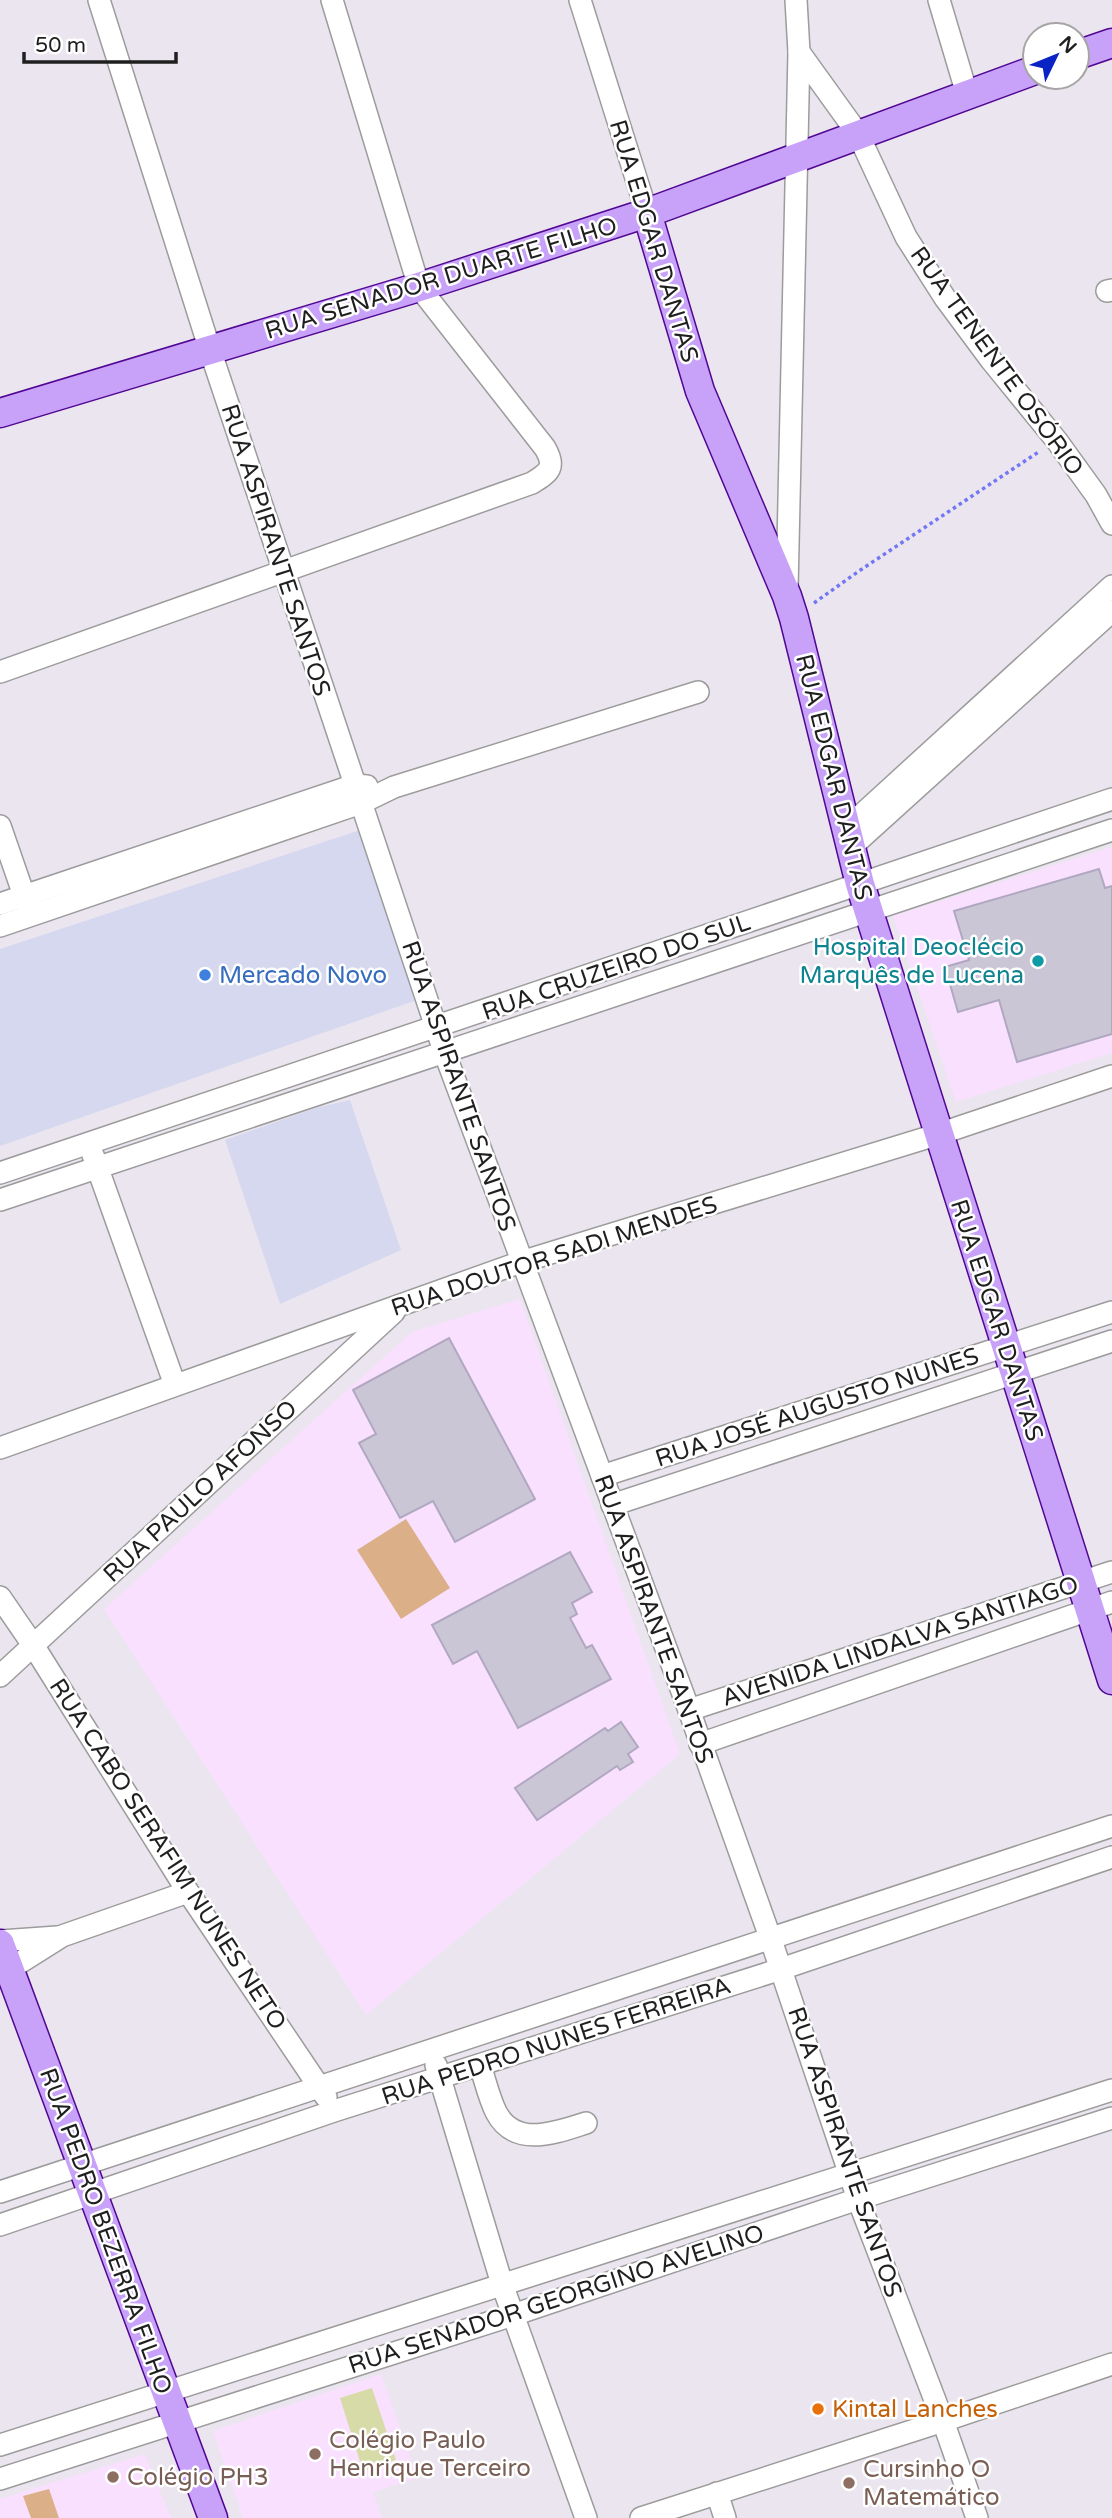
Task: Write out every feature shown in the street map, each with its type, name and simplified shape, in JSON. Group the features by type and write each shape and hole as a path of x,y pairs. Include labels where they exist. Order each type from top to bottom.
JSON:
{"main road":[{"path":"1091,50 1112,43"},
{"name":"RUA SENADOR DUARTE FILHO","path":"0,414 419,287 648,213 1021,75"},
{"name":"RUA EDGAR DANTAS","path":"648,213 700,391 790,607 860,884 1080,1582 1100,1606 1112,1680"},
{"name":"RUA PEDRO BEZERRA FILHO","path":"2,1957 94,2194 212,2518"}],"street":[{"name":"RUA ASPIRANTE SANTOS","path":"99,0 210,350 444,1051 689,1710 770,1937 858,2199 943,2421 976,2518"},
{"path":"0,673 532,483 550,468 551,459 419,287 332,0"},
{"name":"RUA EDGAR DANTAS","path":"580,0 648,213"},
{"path":"790,607 795,159 799,52 796,0"},
{"path":"939,0 967,93"},
{"name":"RUA TENENTE OSÓRIO","path":"799,52 858,134 906,236 945,298 990,360 1056,440 1096,495 1112,524"},
{"path":"848,839 1112,586"},
{"path":"848,839 1112,611"},
{"path":"0,926 28,906 358,794 394,787 698,692"},
{"name":"RUA CRUZEIRO DO SUL","path":"0,1173 1112,799"},
{"path":"0,826 28,906"},
{"name":"RUA CRUZEIRO DO SUL","path":"0,1200 1112,830"},
{"path":"0,904 28,906"},
{"path":"699,939 708,965"},
{"path":"520,999 529,1024"},
{"name":"RUA DOUTOR SADI MENDES","path":"0,1448 522,1262 939,1134 1112,1076"},
{"path":"90,1143 175,1385"},
{"name":"RUA PAULO AFONSO","path":"0,1676 401,1306"},
{"name":"RUA JOSÉ AUGUSTO NUNES","path":"612,1505 1011,1360 1112,1312"},
{"name":"RUA JOSÉ AUGUSTO NUNES","path":"602,1475 1011,1360 1112,1341"},
{"name":"AVENIDA LINDALVA SANTIAGO","path":"689,1710 1112,1572"},
{"name":"RUA CABO SERAFIM NUNES NETO","path":"0,1597 188,1892 334,2111"},
{"name":"AVENIDA LINDALVA SANTIAGO","path":"700,1744 1100,1606"},
{"name":"RUA PEDRO NUNES FERREIRA","path":"0,2192 1112,1826"},
{"name":"RUA PEDRO NUNES FERREIRA","path":"0,2225 334,2111 781,1969 1112,1857"},
{"path":"2,1957 188,1892"},
{"path":"2,1957 62,1936"},
{"path":"431,2050 502,2284 586,2518"},
{"path":"480,2065 496,2112 503,2122 514,2130 525,2135 538,2136 586,2123"},
{"name":"RUA SENADOR GEORGINO AVELINO","path":"0,2445 1112,2090"},
{"name":"RUA SENADOR GEORGINO AVELINO","path":"0,2479 513,2315 858,2199 1112,2118"},
{"path":"641,2518 1112,2364"},
{"path":"717,2493 725,2518"}],"path":[{"path":"790,607 859,571 1056,440"}],"shaded area":[{"name":"Mercado Novo","path":"360,830 405,944 414,1001 0,1146 0,949"},
{"path":"1112,847 1112,1053 956,1102 893,916"},
{"path":"350,1100 401,1250 280,1304 225,1140 316,1108"},
{"path":"520,1299 680,1754 366,2015 104,1609 412,1332"},
{"path":"406,1519 450,1588 401,1619 357,1550"},
{"name":"Colégio Paulo Henrique Terceiro","path":"381,2374 417,2478 373,2492 382,2518 243,2518 213,2431"},
{"path":"372,2388 396,2460 363,2471 340,2398"},
{"name":"Colégio PH3","path":"145,2454 171,2518 0,2518 0,2499"},
{"path":"49,2489 59,2518 31,2518 23,2496"}],"building":[{"name":"Hospital Deoclécio Marquês de Lucena","path":"1099,869 1105,888 1112,886 1112,1034 1017,1062 999,1000 958,1012 945,967 969,960 954,911"},
{"path":"449,1338 535,1499 455,1542 433,1501 400,1518 359,1443 376,1434 353,1390"},
{"path":"570,1552 592,1592 572,1603 577,1614 570,1618 586,1648 592,1645 611,1679 518,1728 477,1651 453,1664 432,1625"},
{"path":"621,1722 638,1747 628,1754 633,1762 620,1770 617,1766 537,1820 515,1788 605,1728 608,1731"}],"place":[{"name":"Hospital Deoclécio Marquês de Lucena","path":"1038,961"},
{"name":"Mercado Novo","path":"205,975"},
{"name":"Kintal Lanches","path":"818,2409"},
{"name":"Colégio Paulo Henrique Terceiro","path":"315,2454"},
{"name":"Colégio PH3","path":"113,2477"},
{"name":"Cursinho O Matemático","path":"849,2483"}]}
